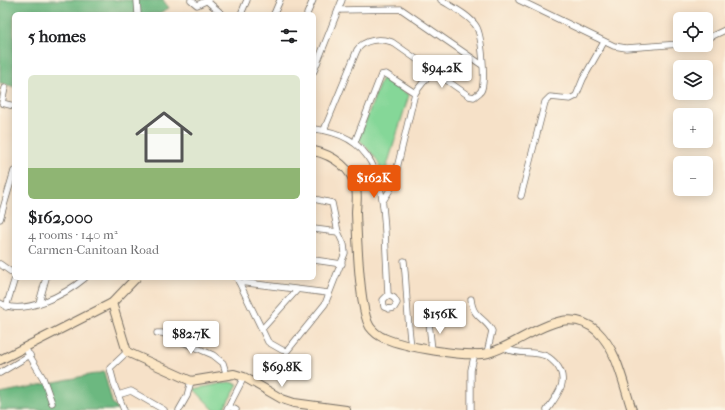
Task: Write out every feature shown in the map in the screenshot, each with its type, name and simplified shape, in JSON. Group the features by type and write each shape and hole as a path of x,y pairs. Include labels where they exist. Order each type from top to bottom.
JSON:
{"main road":[{"path":"316,151 322,152 337,160 348,172 356,189 357,239 361,288 364,310 370,327 384,338 410,346 432,350 487,353 504,348 540,328 559,321 572,320 590,326 597,331 612,352 632,410"},
{"path":"0,360 27,351 112,303 134,280"},
{"path":"112,303 127,352 190,381 234,374 244,377 282,399 346,410"}],"street":[{"path":"137,0 138,12"},
{"path":"191,0 197,5 207,1 220,12"},
{"path":"242,12 247,0"},
{"path":"275,12 280,0"},
{"path":"308,12 313,0"},
{"path":"316,66 342,0"},
{"path":"324,130 357,50 362,44 369,41 388,40 396,44 469,96 474,97 482,90 481,40 477,27 473,22 441,0"},
{"path":"519,0 592,34 604,42 626,48 673,45"},
{"path":"339,10 401,9 482,65"},
{"path":"713,36 725,30"},
{"path":"521,196 545,102 550,96 570,99 576,96 583,79 604,42"},
{"path":"383,201 393,185 415,93 432,71"},
{"path":"355,142 381,75 386,74 415,93"},
{"path":"0,109 5,88"},
{"path":"2,103 12,106"},
{"path":"316,129 324,130 355,142 375,167 383,201 388,295"},
{"path":"0,219 12,178"},
{"path":"238,280 268,342 282,350 287,351 325,304 328,293 342,264 345,253 344,245 338,232 332,203 316,199"},
{"path":"316,229 338,232"},
{"path":"316,260 342,264"},
{"path":"404,261 408,295 406,314 410,346"},
{"path":"0,264 12,273"},
{"path":"6,307 14,280"},
{"path":"39,303 45,280"},
{"path":"77,284 78,280"},
{"path":"0,303 6,307 22,307 39,303 67,292 82,280"},
{"path":"238,280 297,290 328,293"},
{"path":"262,329 297,290"},
{"path":"472,299 475,314 489,326 492,332 487,353"},
{"path":"430,323 432,350"},
{"path":"156,333 213,355 223,363 227,376"},
{"path":"504,348 513,352 545,355 552,359 560,368 563,376 562,388 547,410"},
{"path":"0,374 27,351 45,384 52,403"},
{"path":"124,410 110,368 127,352"},
{"path":"471,410 471,370 475,353"},
{"path":"236,410 228,408 244,377"},
{"path":"179,410 187,396 190,381"},
{"path":"118,395 131,391 164,410"}],"green space":[{"path":"0,0 163,0 169,8 162,12 12,12 12,86 0,83"},
{"path":"382,77 409,95 381,185 381,170 379,164 359,139"},
{"path":"104,372 112,402 118,410 0,410 0,393"},
{"path":"229,382 238,384 223,410 214,410 194,389"}]}
